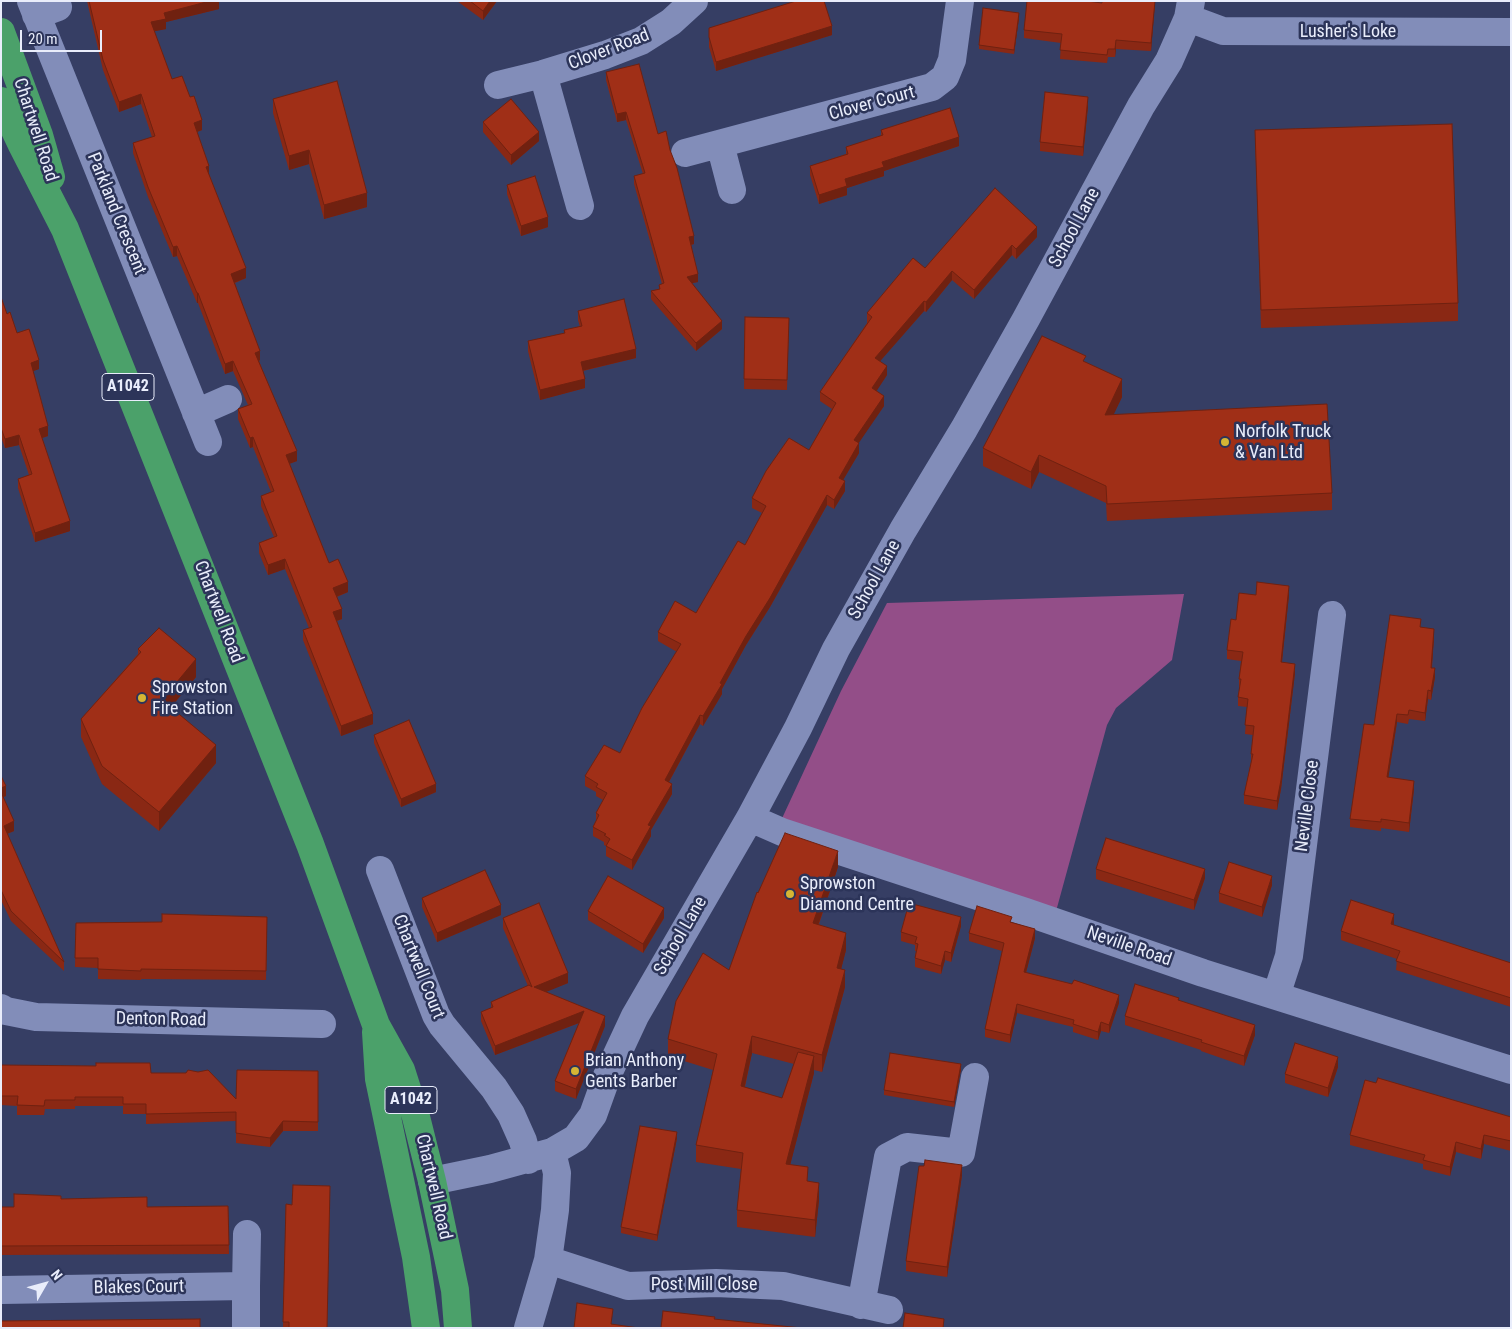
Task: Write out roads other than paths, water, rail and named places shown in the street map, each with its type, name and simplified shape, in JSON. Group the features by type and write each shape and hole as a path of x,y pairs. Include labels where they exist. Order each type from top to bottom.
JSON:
{"highway":[{"name":"Chartwell Road","path":"1,32 39,135 65,229"},
{"name":"Chartwell Road","path":"1,101 20,143 65,229 310,844 376,1025 401,1070 416,1117 432,1181 455,1290 458,1328"},
{"name":"Chartwell Road","path":"376,1025 379,1078 416,1257 426,1328"}],"street":[{"name":"Clover Road","path":"498,84 543,74 605,55 640,41 671,22 694,1"},
{"name":"Clover Court","path":"686,153 932,87 945,76 952,60 960,1"},
{"name":"Parkland Crescent","path":"42,8 208,442"},
{"name":"Lusher's Loke","path":"1190,9 1224,32 1511,32"},
{"name":"School Lane","path":"432,1181 540,1156 576,1138 593,1115 607,1076 635,1016 750,818 798,728 836,649 1026,319 1140,106 1169,61 1190,9"},
{"path":"543,74 580,206"},
{"path":"720,144 732,190"},
{"path":"196,413 228,399"},
{"name":"Neville Close","path":"1276,996 1289,956 1332,615"},
{"name":"Neville Road","path":"750,818 782,832 1203,973 1511,1070"},
{"name":"Chartwell Court","path":"380,870 436,1016 442,1026 494,1088 511,1114 523,1141 540,1156"},
{"name":"Denton Road","path":"1,1008 6,1011 36,1017 322,1024"},
{"path":"861,1304 888,1157 907,1147 961,1153 975,1077"},
{"path":"528,1328 548,1260 555,1210 557,1173 540,1156"},
{"path":"246,1328 248,1234"},
{"name":"Post Mill Close","path":"548,1260 628,1286 716,1283 783,1286 889,1310"},
{"name":"Blakes Court","path":"1,1290 246,1286"}],"place":[{"name":"Norfolk Truck & Van Ltd","path":"1225,442"},
{"name":"Sprowston Fire Station","path":"142,698"},
{"name":"Sprowston Diamond Centre","path":"790,894"},
{"name":"Brian Anthony Gents Barber","path":"575,1071"}]}
